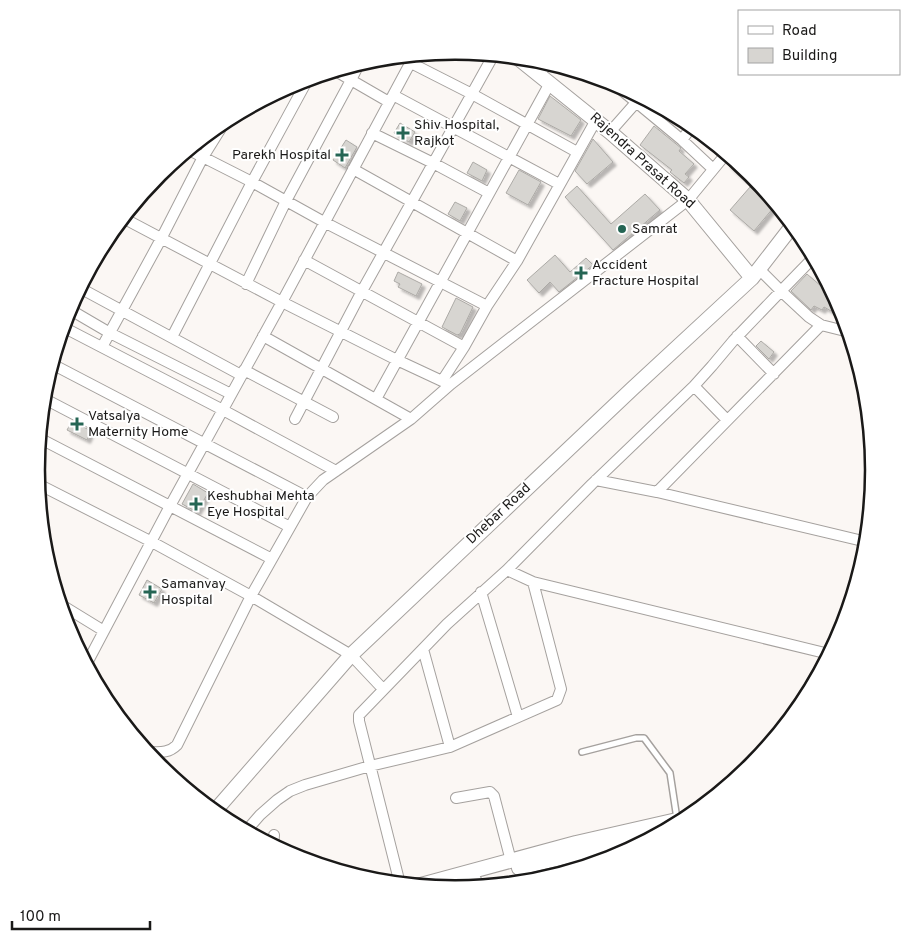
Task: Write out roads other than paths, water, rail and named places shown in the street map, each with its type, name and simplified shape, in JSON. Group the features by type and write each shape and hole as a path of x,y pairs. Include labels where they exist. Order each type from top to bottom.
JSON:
{"street":[{"path":"417,62 577,152"},
{"path":"296,419 362,291 490,62"},
{"path":"90,657 410,63"},
{"name":"Rajendra Prasat Road","path":"530,67 596,120 688,200 756,273"},
{"path":"376,399 527,124 547,71"},
{"path":"246,284 286,202 354,73"},
{"path":"343,76 454,126 559,184"},
{"path":"172,337 252,182 302,90"},
{"path":"610,132 636,103"},
{"path":"649,110 713,169"},
{"path":"447,382 487,306 517,261 596,120"},
{"path":"372,133 489,193"},
{"path":"682,140 687,133"},
{"path":"102,347 214,139"},
{"path":"195,153 487,306"},
{"path":"157,752 172,750 177,745 251,596 307,497 319,484 411,419 447,382 688,200 722,159"},
{"path":"353,169 517,261"},
{"path":"130,222 246,284 397,360 447,382"},
{"name":"Dhebar Road","path":"219,806 351,655 756,273 788,232"},
{"path":"304,260 464,347"},
{"path":"398,877 358,720 363,710 481,592 507,570 596,480 694,386 737,336 808,263"},
{"path":"756,273 781,291 809,317 821,325 840,330"},
{"path":"86,291 172,337 333,416"},
{"path":"76,313 110,333 231,394"},
{"path":"657,492 821,325"},
{"path":"70,331 336,471"},
{"path":"263,336 411,419"},
{"path":"737,336 774,374"},
{"path":"58,367 307,497"},
{"path":"694,386 727,420"},
{"path":"51,402 290,527"},
{"path":"46,442 272,559"},
{"path":"596,480 657,492 859,540"},
{"path":"46,488 152,542 251,596 351,655 383,689"},
{"path":"507,570 533,582 823,652"},
{"path":"251,826 260,815 290,791 305,784 450,746 557,700 560,695 560,689 533,582"},
{"path":"481,592 518,717"},
{"path":"70,610 104,631"},
{"path":"423,649 450,746"},
{"path":"456,798 485,792 490,792 494,796 511,861"},
{"path":"440,880 666,822"},
{"path":"473,880 627,842"}],"lane":[{"path":"582,752 636,738 644,738 670,773 681,812"}],"place":[{"name":"Shiv Hospital, Rajkot","path":"403,133"},
{"name":"Parekh Hospital","path":"342,155"},
{"name":"Samrat","path":"622,229"},
{"name":"Accident Fracture Hospital","path":"581,273"},
{"name":"Vatsalya Maternity Home","path":"77,424"},
{"name":"Keshubhai Mehta Eye Hospital","path":"196,504"},
{"name":"Samanvay Hospital","path":"150,592"}]}
